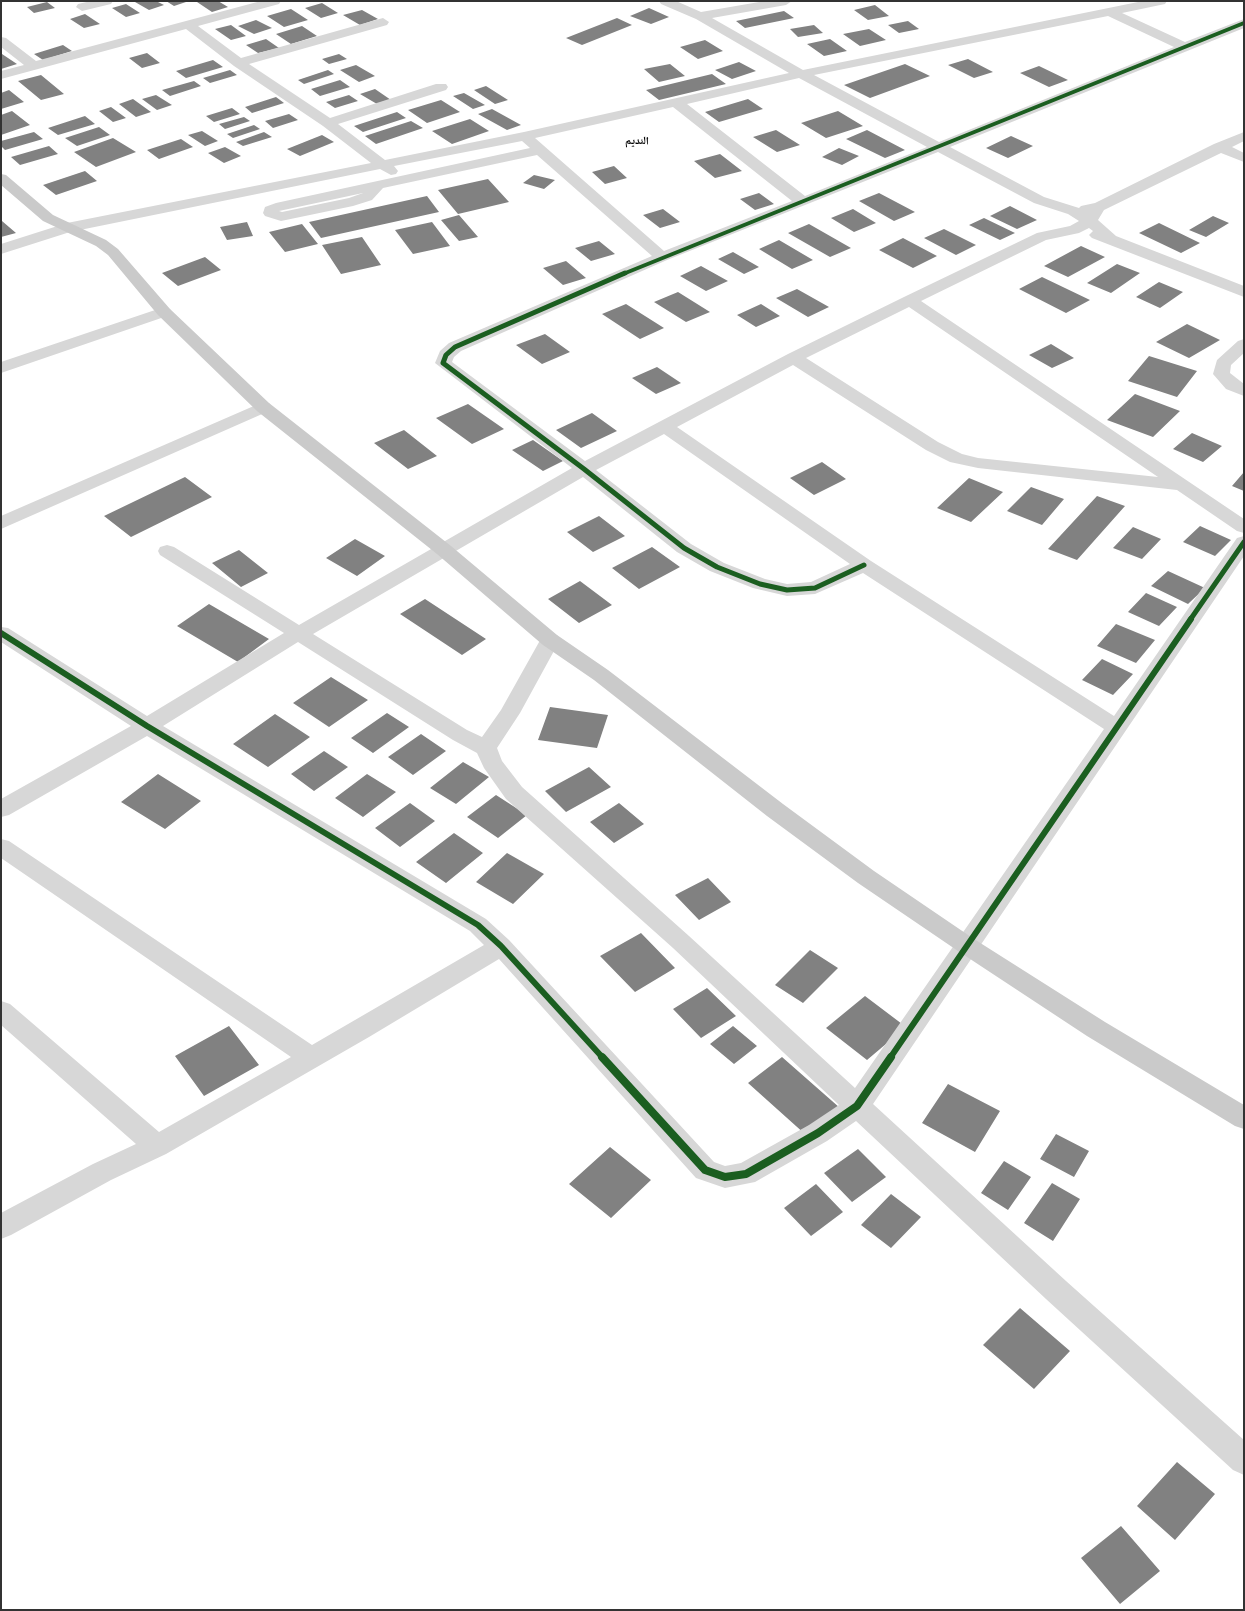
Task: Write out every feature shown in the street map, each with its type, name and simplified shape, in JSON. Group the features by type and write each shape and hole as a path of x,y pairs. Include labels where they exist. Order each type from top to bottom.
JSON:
{"main road":[{"path":"1,178 48,218 67,228 88,235 101,242 113,252 164,312 263,407 444,550 550,640 601,675 775,810 866,876 966,945 1096,1028 1244,1118"}],"street":[{"path":"82,7 107,1"},
{"path":"1,75 275,1"},
{"path":"665,1 700,16 801,74 939,146 1038,200 1073,211 1090,221 1111,239"},
{"path":"700,16 786,1"},
{"path":"1,249 67,228 194,201 384,165 524,136 801,74 1161,1"},
{"path":"1110,12 1184,47"},
{"path":"239,63 383,22"},
{"path":"188,24 239,63 328,123 384,165 401,181"},
{"path":"864,565 815,588 787,590 760,584 717,567 684,548 584,469 443,363 446,355 455,347 662,257 803,202 1243,24"},
{"path":"1,41 34,66"},
{"path":"328,123 441,87"},
{"path":"676,102 803,202"},
{"path":"524,136 662,257"},
{"path":"1042,236 1056,221 1073,211 1099,206 1244,136"},
{"path":"1219,147 1244,158"},
{"path":"378,186 367,197 353,202 281,217 270,214 270,210 276,207 540,150"},
{"path":"1038,200 1056,221 1074,230 1111,239 1244,292"},
{"path":"1,809 147,726 299,633 584,469 794,358 910,300 1042,236 1074,230 1090,221 1099,206"},
{"path":"910,300 1244,527"},
{"path":"1,368 164,312"},
{"path":"1244,344 1222,364 1221,374 1232,385 1244,391"},
{"path":"794,358 932,446 956,458 978,463 1184,485"},
{"path":"1,523 263,407"},
{"path":"665,426 864,565 1116,727"},
{"path":"1,632 147,726 478,925 502,946 705,1170 725,1177 746,1174 818,1133 857,1106 966,945 1244,542"},
{"path":"167,551 460,735 486,748 492,763 514,793 681,942 1056,1290 1244,1460"},
{"path":"486,748 510,713 550,640"},
{"path":"1,847 311,1058"},
{"path":"1,1228 102,1172 157,1146 502,946"},
{"path":"1,1011 157,1146"}],"building":[{"path":"156,1 164,5 149,10 135,2"},
{"path":"166,1 189,1 174,6"},
{"path":"218,1 228,7 212,12 197,2"},
{"path":"47,2 55,8 34,13 27,7"},
{"path":"322,3 338,13 321,18 305,8"},
{"path":"126,4 140,13 126,17 112,8"},
{"path":"875,5 889,16 868,20 854,10"},
{"path":"649,8 669,17 651,24 630,16"},
{"path":"291,9 308,20 284,27 267,16"},
{"path":"362,10 378,19 360,25 343,15"},
{"path":"784,11 794,18 745,28 736,21"},
{"path":"85,14 100,24 84,28 70,19"},
{"path":"617,18 632,25 582,45 566,38"},
{"path":"256,20 272,28 254,34 238,26"},
{"path":"908,21 919,29 899,33 888,25"},
{"path":"231,25 246,36 231,40 215,29"},
{"path":"814,25 823,33 798,37 790,29"},
{"path":"302,26 317,36 291,44 276,34"},
{"path":"869,29 886,40 860,46 843,34"},
{"path":"266,39 279,48 258,53 246,45"},
{"path":"830,39 847,51 824,56 807,44"},
{"path":"705,40 723,51 698,59 680,47"},
{"path":"63,45 72,51 43,60 34,54"},
{"path":"147,53 160,63 142,68 129,58"},
{"path":"2,54 17,64 1,69"},
{"path":"339,54 347,59 329,64 322,59"},
{"path":"968,59 993,72 974,78 948,65"},
{"path":"213,60 223,67 186,78 176,71"},
{"path":"739,62 756,71 732,79 715,70"},
{"path":"670,64 685,76 659,82 644,69"},
{"path":"905,64 930,76 870,98 844,85"},
{"path":"356,65 375,76 359,82 340,70"},
{"path":"1039,66 1068,80 1049,87 1020,73"},
{"path":"230,70 237,75 210,83 203,78"},
{"path":"328,70 334,74 304,84 298,80"},
{"path":"712,74 726,84 659,100 646,90"},
{"path":"41,75 64,94 41,100 18,81"},
{"path":"340,80 350,87 320,96 311,89"},
{"path":"194,81 201,86 170,96 162,90"},
{"path":"486,86 508,100 495,104 474,90"},
{"path":"375,89 391,100 377,104 360,94"},
{"path":"9,90 24,102 1,109 1,93"},
{"path":"464,93 485,105 473,109 453,96"},
{"path":"156,95 172,105 157,110 142,99"},
{"path":"349,95 358,101 335,108 326,102"},
{"path":"276,97 284,103 252,113 245,107"},
{"path":"133,99 151,112 136,117 119,104"},
{"path":"748,99 763,109 719,122 705,112"},
{"path":"441,100 460,112 427,123 408,110"},
{"path":"111,107 126,118 113,122 99,111"},
{"path":"232,108 240,114 214,122 206,116"},
{"path":"492,109 521,125 507,130 478,114"},
{"path":"12,111 30,125 1,135 1,115"},
{"path":"838,111 863,126 826,138 801,123"},
{"path":"397,112 406,118 363,132 354,126"},
{"path":"289,114 298,120 273,128 265,121"},
{"path":"85,116 95,124 58,135 48,128"},
{"path":"244,117 250,121 225,129 219,124"},
{"path":"470,119 489,131 452,144 432,131"},
{"path":"411,121 423,128 376,144 365,136"},
{"path":"254,125 260,129 233,138 227,134"},
{"path":"99,127 110,135 77,146 65,138"},
{"path":"776,130 800,145 777,152 753,137"},
{"path":"867,130 905,150 885,158 846,139"},
{"path":"202,131 218,141 205,146 188,135"},
{"path":"34,132 43,139 5,150 1,146 1,141"},
{"path":"264,132 272,137 243,146 236,142"},
{"path":"322,135 334,142 300,156 287,149"},
{"path":"1011,136 1033,146 1008,158 986,148"},
{"path":"113,138 136,152 96,167 74,152"},
{"path":"181,139 193,147 159,159 147,150"},
{"path":"49,146 58,154 20,165 11,157"},
{"path":"225,147 241,156 224,163 208,153"},
{"path":"839,148 859,156 842,165 822,157"},
{"path":"720,154 742,171 715,178 694,161"},
{"path":"614,166 627,178 605,184 592,172"},
{"path":"85,171 97,181 56,195 43,185"},
{"path":"534,175 555,180 544,189 523,183"},
{"path":"488,179 509,202 458,214 438,190"},
{"path":"759,193 774,204 755,210 740,199"},
{"path":"879,193 915,212 894,221 859,201"},
{"path":"427,196 439,212 321,238 309,222"},
{"path":"1010,206 1037,220 1017,229 990,216"},
{"path":"663,209 680,222 660,228 643,215"},
{"path":"853,209 876,223 854,232 831,218"},
{"path":"459,215 478,237 459,241 441,220"},
{"path":"1213,216 1229,223 1206,237 1189,230"},
{"path":"984,218 1015,233 1000,240 969,225"},
{"path":"2,221 16,233 1,237"},
{"path":"247,222 253,236 227,240 220,227"},
{"path":"432,222 450,246 413,254 395,230"},
{"path":"1159,223 1200,243 1181,253 1139,233"},
{"path":"302,224 318,244 285,252 269,232"},
{"path":"809,224 851,248 830,257 788,233"},
{"path":"944,229 976,245 956,255 924,238"},
{"path":"362,237 381,265 341,274 322,245"},
{"path":"903,238 937,256 913,268 879,250"},
{"path":"779,240 813,260 792,269 759,249"},
{"path":"599,241 615,254 591,261 575,248"},
{"path":"1081,246 1105,257 1068,277 1044,266"},
{"path":"733,252 759,267 744,274 718,259"},
{"path":"205,257 221,270 178,286 162,273"},
{"path":"566,261 586,278 563,285 543,268"},
{"path":"1117,264 1140,273 1111,293 1087,283"},
{"path":"701,266 728,281 706,291 680,276"},
{"path":"1042,277 1090,300 1066,313 1019,289"},
{"path":"1159,282 1183,292 1160,308 1136,297"},
{"path":"797,289 829,307 808,317 776,298"},
{"path":"678,292 710,312 686,322 654,302"},
{"path":"626,304 664,328 640,339 602,314"},
{"path":"761,304 780,316 756,327 737,315"},
{"path":"1187,324 1220,340 1189,358 1156,342"},
{"path":"545,334 570,352 542,364 516,345"},
{"path":"1051,344 1074,358 1052,368 1029,355"},
{"path":"1149,356 1197,371 1177,397 1128,381"},
{"path":"657,367 681,383 656,394 632,378"},
{"path":"1135,394 1180,411 1153,437 1107,420"},
{"path":"468,404 504,429 472,444 436,418"},
{"path":"592,413 617,431 581,448 556,430"},
{"path":"404,430 437,456 408,469 374,443"},
{"path":"1192,433 1222,446 1203,462 1173,449"},
{"path":"533,440 563,461 543,471 512,450"},
{"path":"822,462 846,479 814,495 790,478"},
{"path":"1244,472 1244,491 1232,486"},
{"path":"185,477 212,497 131,537 104,516"},
{"path":"969,478 1003,492 971,522 937,508"},
{"path":"1031,487 1064,499 1042,525 1007,511"},
{"path":"1097,496 1125,506 1077,560 1048,549"},
{"path":"599,516 625,536 593,552 567,532"},
{"path":"1200,526 1231,540 1215,556 1183,542"},
{"path":"1133,527 1161,539 1142,559 1113,548"},
{"path":"355,539 385,556 357,576 326,558"},
{"path":"652,547 680,567 639,589 612,568"},
{"path":"239,550 268,573 241,587 212,563"},
{"path":"1168,571 1205,588 1188,604 1151,586"},
{"path":"580,581 612,605 579,623 548,599"},
{"path":"1146,593 1177,607 1159,626 1128,612"},
{"path":"425,599 486,639 462,655 400,614"},
{"path":"209,604 269,639 238,662 177,626"},
{"path":"1116,624 1155,640 1136,663 1097,646"},
{"path":"1102,659 1133,674 1113,695 1082,680"},
{"path":"331,677 368,700 329,727 293,703"},
{"path":"550,707 608,715 597,748 538,740"},
{"path":"387,713 409,727 373,753 351,738"},
{"path":"275,714 310,737 268,767 233,744"},
{"path":"421,734 446,751 413,775 388,757"},
{"path":"324,751 348,767 314,791 291,774"},
{"path":"463,762 489,777 456,804 430,788"},
{"path":"589,767 611,787 566,812 545,791"},
{"path":"158,774 201,801 165,829 121,802"},
{"path":"367,774 396,792 363,817 335,798"},
{"path":"496,795 527,815 498,838 467,817"},
{"path":"410,803 435,821 400,847 375,828"},
{"path":"619,803 644,824 614,843 590,822"},
{"path":"454,833 483,853 446,883 416,862"},
{"path":"507,853 544,874 513,904 476,882"},
{"path":"708,878 731,902 699,920 675,895"},
{"path":"641,933 675,968 635,992 600,956"},
{"path":"810,950 838,968 803,1003 775,985"},
{"path":"707,988 736,1016 701,1038 673,1009"},
{"path":"865,996 906,1027 867,1060 826,1028"},
{"path":"229,1026 259,1065 204,1096 175,1056"},
{"path":"733,1026 757,1046 734,1064 710,1044"},
{"path":"782,1057 840,1108 806,1135 748,1083"},
{"path":"948,1084 1000,1111 975,1152 922,1123"},
{"path":"1056,1134 1089,1151 1074,1177 1040,1159"},
{"path":"610,1147 651,1180 611,1218 569,1184"},
{"path":"858,1149 886,1177 852,1202 824,1173"},
{"path":"1004,1161 1031,1177 1008,1210 981,1193"},
{"path":"1052,1183 1080,1199 1053,1241 1024,1223"},
{"path":"816,1184 843,1212 811,1236 784,1208"},
{"path":"891,1194 921,1217 891,1248 861,1225"},
{"path":"1020,1308 1070,1351 1034,1389 983,1345"},
{"path":"1177,1462 1215,1494 1175,1540 1137,1506"},
{"path":"1121,1526 1160,1571 1120,1604 1081,1558"}],"cycle path":[{"path":"864,565 815,588 787,590 760,584 717,567 684,548 584,469 443,363 446,355 455,347 662,257 803,202 1244,23"},
{"path":"1,633 147,726 478,925 501,946 705,1170 725,1177 746,1174 818,1133 857,1106 1244,542"}],"district":[{"name":"النديم","path":"637,142"}]}
